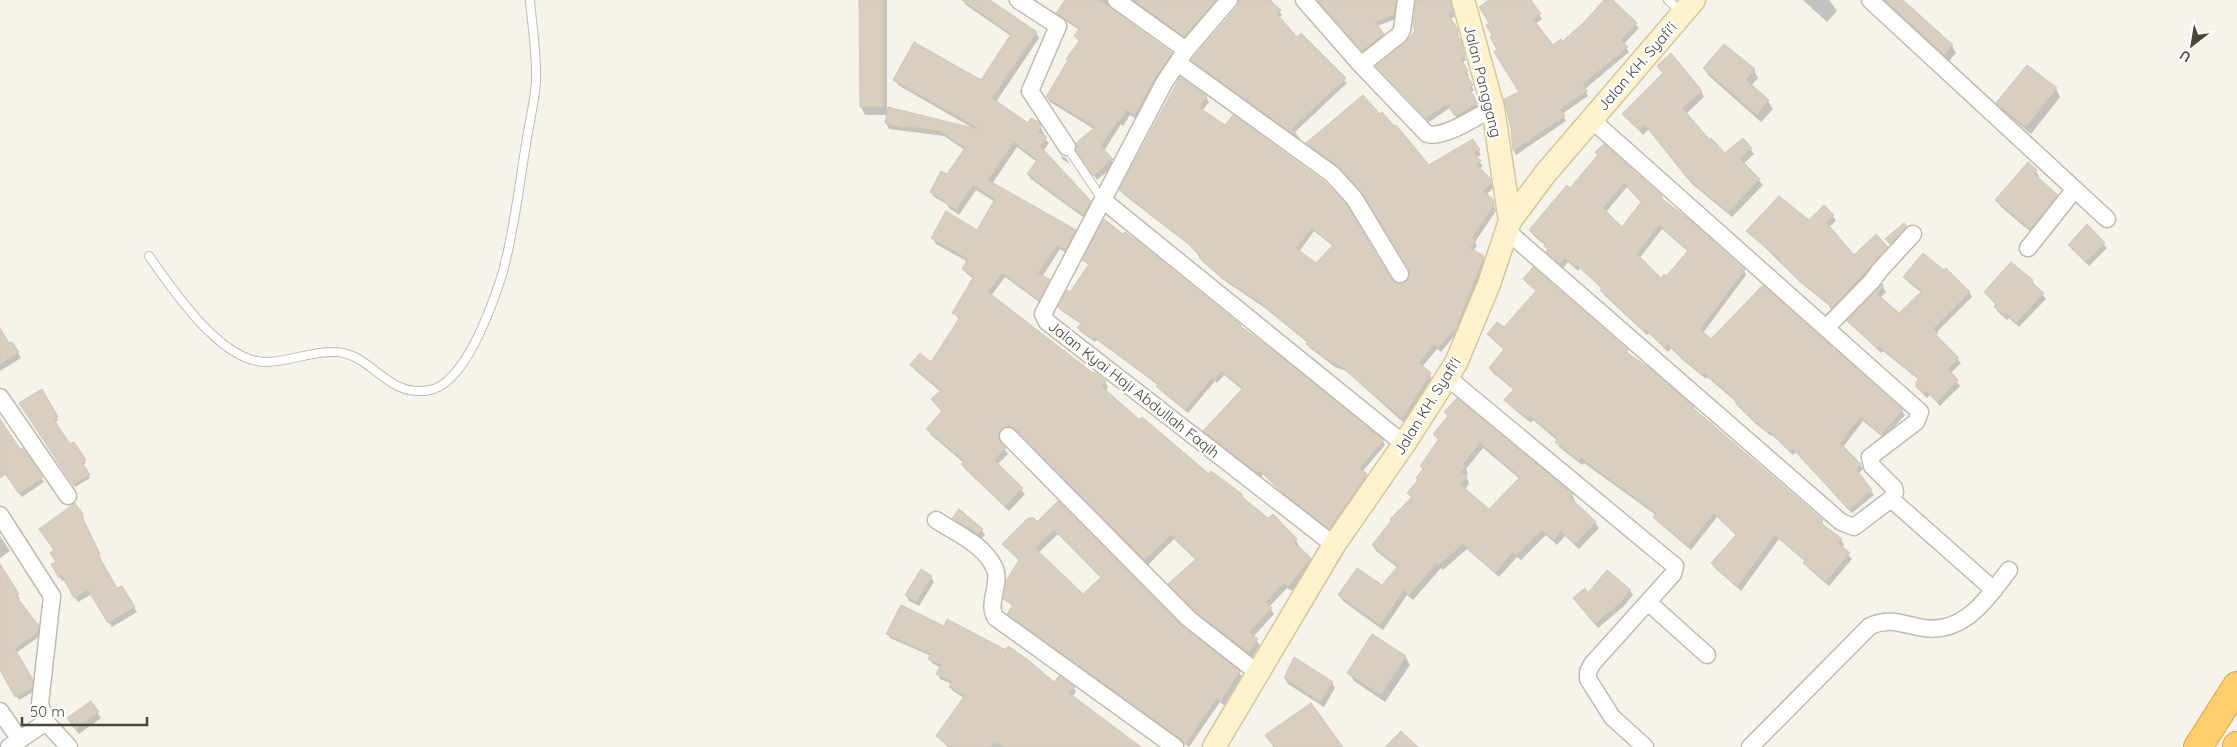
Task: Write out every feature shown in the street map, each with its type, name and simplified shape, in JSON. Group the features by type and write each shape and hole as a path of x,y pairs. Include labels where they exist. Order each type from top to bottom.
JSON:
{"highway":[{"path":"2198,747 2237,686"}],"main road":[{"name":"Jalan Panggang","path":"1463,0 1492,108 1509,226"},
{"name":"Jalan KH. Syafi'i","path":"1214,747 1334,544 1404,444 1456,363 1490,284 1509,226 1545,174 1592,120 1681,4"}],"street":[{"path":"1018,0 1058,26 1030,91 1067,147"},
{"path":"1116,0 1182,57 1332,174 1354,198 1400,274"},
{"name":"Jalan Kyai Haji Abdullah Faqih","path":"1229,0 1182,57 1164,83 1104,201 1042,314 1044,318 1334,544"},
{"path":"1304,0 1361,65 1427,134 1433,136 1445,133 1492,108"},
{"path":"1361,65 1399,35 1406,0"},
{"path":"1870,0 2107,218"},
{"path":"1509,226 1841,522 1854,527 1892,499 1895,492 1894,488 1872,466 1870,457 1916,422 1920,412 1592,120"},
{"path":"2028,248 2074,188"},
{"path":"1104,201 1404,444"},
{"path":"1826,328 1872,281 1913,234"},
{"path":"1447,377 1672,563 1675,568 1673,574 1649,603 1592,664 1588,672 1588,679 1612,717 1645,747"},
{"path":"0,396 68,496"},
{"path":"1008,436 1189,619 1258,673"},
{"path":"1892,499 1994,590"},
{"path":"0,515 52,596 40,711 46,722 69,747"},
{"path":"936,520 978,547 988,557 997,578 992,607 992,613 996,618 1175,747"},
{"path":"1750,747 1870,626 1882,621 1892,620 1936,630 1958,624 1976,610 2009,570"},
{"path":"1649,603 1707,656"},
{"path":"0,711 14,743 46,722"}],"lane":[{"path":"149,256 183,305 227,347 241,356 263,362 336,352 358,359 399,388 411,392 431,390 446,383 461,367 475,342 502,274 518,195 536,80 530,0"},
{"path":"1067,147 1104,201"}],"building":[{"path":"859,0 883,0 883,107 860,107"},
{"path":"962,0 990,0 1037,32 992,98 1028,123 1031,118 1039,122 1041,126 1038,132 1047,137 1040,146 1091,201 1083,215 1027,174 1037,160 1014,142 988,180 1076,230 1065,250 1057,245 1038,273 1050,280 1039,300 1002,273 988,292 1106,381 1102,386 1118,401 1140,420 1142,417 1209,474 1211,471 1242,494 1242,497 1268,518 1273,514 1297,539 1294,542 1311,558 1288,587 1284,583 1266,602 1272,608 1249,632 1258,639 1249,653 1196,612 1168,584 1196,559 1171,535 1145,560 1010,426 1005,427 999,433 999,439 1006,448 994,460 1023,488 1005,506 961,464 964,461 926,429 942,411 931,399 941,390 910,365 920,353 931,362 960,317 952,313 974,276 962,269 968,259 931,238 946,211 977,230 995,199 973,185 956,210 944,202 930,192 941,171 947,174 965,148 940,131 904,126 903,128 885,123 888,107 978,128 893,80 914,42 981,80 1011,34"},
{"path":"1065,0 1099,0 1172,53 1155,78 1135,116 1127,110 1101,146 1113,159 1093,176 1076,151 1076,143 1095,127 1046,97 1068,60 1066,59 1080,40 1074,36 1080,28 1056,13"},
{"path":"1138,0 1216,0 1184,37 1136,2"},
{"path":"1239,0 1269,0 1281,10 1277,14 1297,37 1301,33 1346,78 1292,129 1300,139 1191,60 1237,7"},
{"path":"1317,0 1396,0 1394,15 1375,22 1384,34 1362,51"},
{"path":"1416,0 1450,0 1453,12 1448,14 1458,30 1456,34 1461,40 1465,56 1461,59 1468,71 1465,73 1473,85 1469,88 1478,103 1455,116 1447,104 1426,118 1376,66 1405,43 1415,31 1413,26"},
{"path":"1489,0 1531,0 1541,14 1533,19 1553,45 1561,39 1563,41 1604,0 1613,0 1637,23 1621,40 1628,47 1583,84 1587,91 1560,109 1565,116 1513,151 1511,128 1504,99 1519,92 1494,52 1497,49 1486,25 1489,23 1479,7"},
{"path":"1885,0 1903,0 1953,45 1944,55"},
{"path":"1724,44 1755,69 1746,80 1769,100 1757,115 1703,68"},
{"path":"1671,53 1702,91 1683,108 1684,110 1709,139 1711,138 1725,153 1743,138 1752,148 1740,159 1760,179 1728,212 1688,179 1645,125 1639,130 1622,114 1663,73 1657,66"},
{"path":"2027,65 2057,88 2026,127 1996,103"},
{"path":"1180,77 1207,96 1200,108 1225,125 1233,115 1325,182 1346,204 1391,279 1400,284 1408,279 1409,269 1362,193 1338,166 1306,143 1363,95 1380,114 1382,112 1394,126 1396,125 1429,165 1473,139 1480,150 1474,153 1481,161 1477,165 1490,178 1491,183 1483,191 1493,199 1494,205 1472,238 1476,241 1470,248 1484,256 1455,331 1438,348 1434,345 1419,363 1431,373 1402,419 1342,367 1331,362 1306,344 1308,342 1261,303 1221,277 1199,258 1201,256 1192,246 1119,190","holes":["1312,228 1333,245 1316,263 1296,248"]},
{"path":"1604,144 1662,196 1661,198 1691,221 1745,270 1700,329 1711,339 1763,285 1903,410 1881,435 1861,417 1844,436 1846,438 1840,443 1861,464 1856,469 1872,490 1849,510 1793,449 1790,452 1704,373 1703,375 1668,345 1665,348 1646,330 1644,331 1600,290 1602,288 1577,265 1575,267 1565,258 1560,264 1546,252 1548,249 1544,246 1546,244 1529,230 1567,185 1570,188 1598,155 1595,152","holes":["1624,183 1641,202 1622,227 1603,208","1659,225 1688,251 1666,276 1664,274 1661,278 1637,254"]},
{"path":"2028,162 2037,170 2034,174 2058,195 2030,229 1995,200"},
{"path":"1779,196 1809,220 1824,205 1834,215 1826,222 1854,255 1876,234 1888,247 1831,309 1829,304 1796,278 1778,258 1746,231"},
{"path":"1104,219 1123,234 1125,232 1136,240 1240,326 1264,343 1384,440 1360,468 1367,474 1329,529 1284,494 1260,471 1258,473 1203,431 1243,388 1221,371 1214,380 1212,378 1185,410 1156,386 1158,384 1094,337 1093,339 1077,328 1081,323 1058,307 1067,290 1070,292 1089,264 1082,260"},
{"path":"1904,223 1907,226 1890,244 1885,239"},
{"path":"2087,224 2105,243 2086,262 2068,245"},
{"path":"1923,253 1944,270 1946,268 1970,292 1933,329 1938,333 1936,335 1959,358 1948,369 1958,380 1937,402 1926,391 1923,394 1916,387 1916,382 1919,379 1880,347 1878,349 1847,321 1882,284 1884,286 1877,294 1899,313 1922,291 1903,277"},
{"path":"2011,262 2033,280 2031,282 2044,293 2016,323 2006,313 2004,315 1994,307 1996,304 1984,292"},
{"path":"1533,267 1628,350 1626,352 1648,367 1823,520 1821,523 1842,539 1838,543 1850,553 1826,581 1803,563 1805,561 1775,535 1737,587 1711,563 1736,535 1714,513 1688,546 1653,517 1656,513 1581,458 1579,461 1555,442 1558,439 1530,416 1528,419 1504,400 1514,389 1489,368 1504,349 1487,334 1497,322 1504,327 1536,291 1523,279"},
{"path":"0,328 9,343 12,342 19,352 0,365"},
{"path":"42,389 58,417 54,420 70,444 74,442 86,460 82,462 90,475 73,485 19,403"},
{"path":"1457,398 1573,494 1570,497 1596,522 1575,544 1561,531 1554,540 1542,530 1517,555 1513,552 1495,573 1463,544 1439,565 1437,563 1409,595 1404,590 1380,625 1338,595 1357,568 1382,585 1398,566 1372,545 1391,521 1390,519 1412,497 1407,493 1418,480 1416,478 1423,469 1420,466 1439,439 1433,434 1448,416 1444,412","holes":["1480,443 1520,477 1489,509 1461,485 1467,476 1461,472 1466,466 1463,464"]},
{"path":"0,419 20,449 23,448 43,477 19,494 6,474 0,478"},
{"path":"1058,501 1182,626 1240,671 1221,701 1217,698 1185,745 1181,739 1007,614 1013,605 1003,599 1006,581 1019,560 1002,544 1028,518 1034,518 1037,522","holes":["1054,530 1101,577 1083,594 1035,548"]},
{"path":"75,503 83,514 81,515 100,554 98,555 117,588 122,586 135,607 108,623 88,590 74,598 62,576 59,578 51,564 56,562 50,553 54,550 39,529"},
{"path":"959,509 983,529 978,534 952,518"},
{"path":"0,564 19,594 16,596 39,626 38,632 15,649 33,680 32,688 15,697 0,670"},
{"path":"921,569 932,576 916,602 905,595"},
{"path":"1607,570 1631,590 1621,602 1595,624 1573,598 1585,588 1588,593"},
{"path":"901,605 944,626 947,619 1006,650 1008,646 1054,682 1059,676 1075,687 1069,693 1141,747 1004,747 994,742 991,747 950,747 936,736 965,695 949,687 952,682 936,674 941,665 928,659 931,654 886,634"},
{"path":"1372,634 1406,656 1381,695 1347,673"},
{"path":"1294,657 1333,682 1320,702 1284,678"},
{"path":"91,701 99,712 75,729 67,718"},
{"path":"1311,703 1343,747 1274,747 1265,735"},
{"path":"1401,731 1418,747 1385,747"}]}
